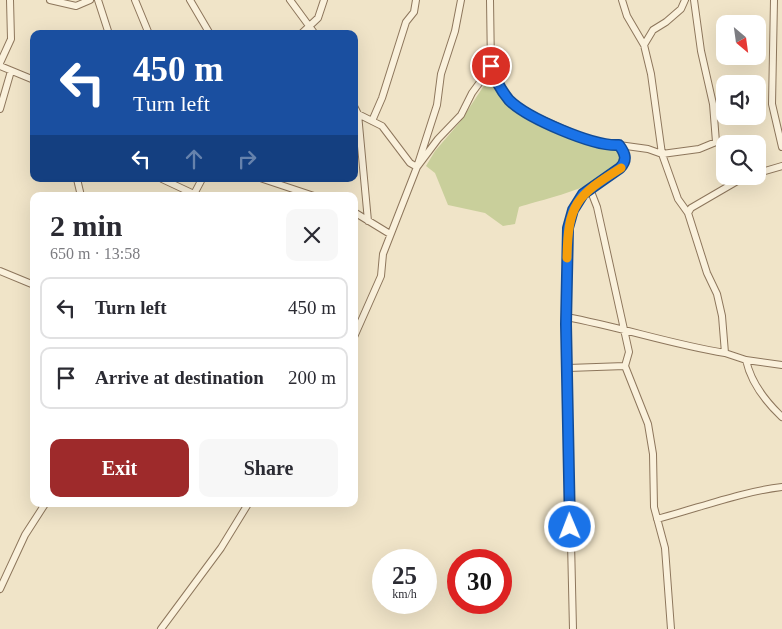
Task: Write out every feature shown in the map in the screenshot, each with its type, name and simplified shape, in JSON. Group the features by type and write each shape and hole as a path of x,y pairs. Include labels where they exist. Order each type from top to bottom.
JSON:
{"street":[{"path":"10,0 11,39 0,65 30,78"},
{"path":"50,0 76,6 90,0"},
{"path":"98,0 108,30"},
{"path":"135,0 147,30"},
{"path":"190,0 208,30"},
{"path":"290,0 313,30"},
{"path":"304,30 318,18 324,0"},
{"path":"372,121 382,98 406,22 414,12 416,0"},
{"path":"358,320 381,276 383,254 417,167 437,105 441,74 455,31 461,0"},
{"path":"490,0 491,66 497,85 511,102 536,117 590,141 648,149 662,154 699,149 716,142 713,104 701,52 694,0"},
{"path":"622,0 627,16 644,45 662,154 678,198 688,213 707,273 716,294 722,316 726,353"},
{"path":"644,45 653,30 666,22 681,8 685,0"},
{"path":"774,0 772,104 782,147"},
{"path":"417,167 438,139 461,115 472,93 491,66"},
{"path":"0,109 11,71"},
{"path":"358,114 382,126 410,163 417,167"},
{"path":"358,114 368,221"},
{"path":"573,629 566,317 568,228 573,210 590,189 624,164 625,157 619,145"},
{"path":"766,171 782,166"},
{"path":"168,182 187,192"},
{"path":"272,182 302,192"},
{"path":"688,213 691,208 731,185"},
{"path":"590,189 597,207 629,352 625,366 648,424 653,454 654,507 665,548 671,629"},
{"path":"358,215 390,234"},
{"path":"0,271 30,283"},
{"path":"566,317 624,329 634,334 660,341 726,353 746,360 782,365"},
{"path":"746,360 749,373 766,400 782,417"},
{"path":"568,368 625,366"},
{"path":"658,519 732,499 750,491 782,487"},
{"path":"0,590 25,535 43,507"},
{"path":"161,629 221,548 246,507"}],"green space":[{"path":"492,83 521,110 557,133 581,142 617,149 621,152 618,163 610,173 596,181 580,188 519,207 515,224 503,226 485,213 448,205 435,173 426,166 435,151 460,122 485,84"}],"slow traffic":[{"path":"567,258 568,228 573,210 583,194 621,168"}],"route":[{"path":"491,66 497,85 511,102 536,117 570,133 590,141 619,145 624,151 624,164 583,194 573,210 568,228 566,324 570,527"}]}
